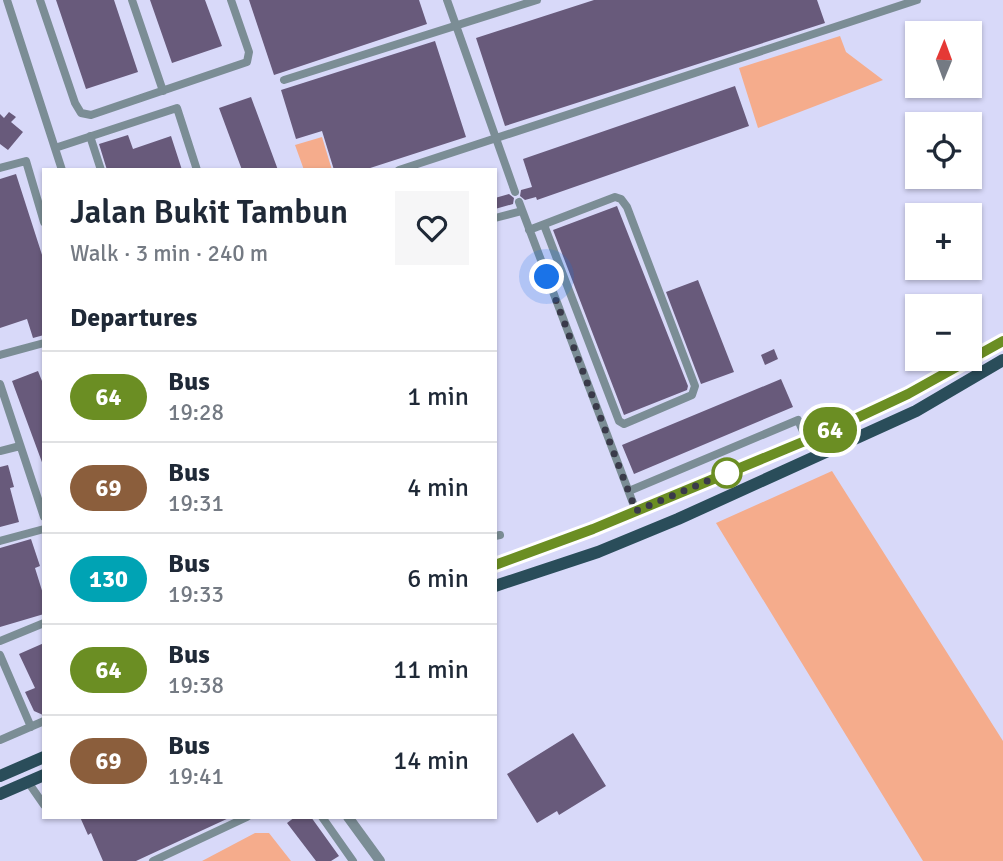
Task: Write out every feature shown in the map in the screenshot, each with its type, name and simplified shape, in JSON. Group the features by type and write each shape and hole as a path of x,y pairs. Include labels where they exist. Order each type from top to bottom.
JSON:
{"main road":[{"path":"497,564 636,511 807,440 908,394 1003,341"},
{"path":"497,585 598,552 678,519 916,411 1003,359"},
{"path":"0,776 42,758"},
{"path":"0,793 42,776"}],"street":[{"path":"7,0 61,168"},
{"path":"40,0 75,103 81,113 90,115 247,61 249,52 231,0"},
{"path":"132,0 163,91"},
{"path":"447,0 515,192"},
{"path":"284,80 537,0"},
{"path":"405,168 916,0"},
{"path":"55,148 177,108 196,168"},
{"path":"90,136 100,168"},
{"path":"0,169 26,161 42,215"},
{"path":"529,230 615,197 621,199 627,207 695,386 692,395 624,424 619,421 544,225"},
{"path":"497,217 520,206 636,511"},
{"path":"0,355 42,344"},
{"path":"0,384 42,511"},
{"path":"628,491 798,420 807,440"},
{"path":"0,451 20,446"},
{"path":"0,541 42,530"},
{"path":"0,641 42,624"},
{"path":"0,656 31,727"},
{"path":"0,740 42,722"},
{"path":"28,782 42,802"},
{"path":"153,861 243,819"},
{"path":"322,819 353,861"},
{"path":"349,819 380,861"}],"shaded area":[{"path":"840,36 846,52 883,80 758,128 739,68"},
{"path":"322,137 331,168 303,168 295,145"},
{"path":"832,471 1003,741 1003,861 923,861 716,523"},
{"path":"255,833 269,833 291,861 202,861"}],"building":[{"path":"56,0 114,0 138,72 86,89"},
{"path":"150,0 205,0 222,46 172,63"},
{"path":"249,0 419,0 427,24 274,75"},
{"path":"594,0 817,0 825,23 505,126 476,38"},
{"path":"435,41 466,137 370,168 333,168 322,131 296,139 281,90"},
{"path":"735,86 749,126 537,200 536,197 525,200 520,196 521,190 532,187 523,159"},
{"path":"251,97 277,168 241,168 219,108"},
{"path":"9,112 16,117 11,122 23,132 8,150 0,144 0,114 4,118"},
{"path":"128,135 133,149 171,136 181,168 106,168 99,144"},
{"path":"16,174 42,255 42,336 33,338 27,319 0,328 0,179"},
{"path":"509,194 514,198 513,204 497,208 497,197"},
{"path":"617,206 688,386 687,390 624,415 553,230"},
{"path":"698,280 734,372 701,384 666,292"},
{"path":"774,349 778,359 765,365 761,355"},
{"path":"38,371 42,381 42,462 12,381"},
{"path":"781,379 793,407 634,474 622,445"},
{"path":"8,465 14,487 10,488 19,522 0,527 0,467"},
{"path":"31,539 40,566 35,568 42,591 42,615 0,627 0,548"},
{"path":"42,644 42,715 34,711 25,692 35,688 19,654"},
{"path":"573,733 606,786 559,815 557,811 537,823 507,774"},
{"path":"81,819 227,819 136,861 103,861 91,833 88,835"},
{"path":"292,819 312,819 339,856 331,861 316,861 287,823"}],"bus line":[{"name":"64","path":"497,564 593,529 829,431 908,394 1003,341"}],"route":[{"path":"547,277 636,511 738,468 727,473"}]}
